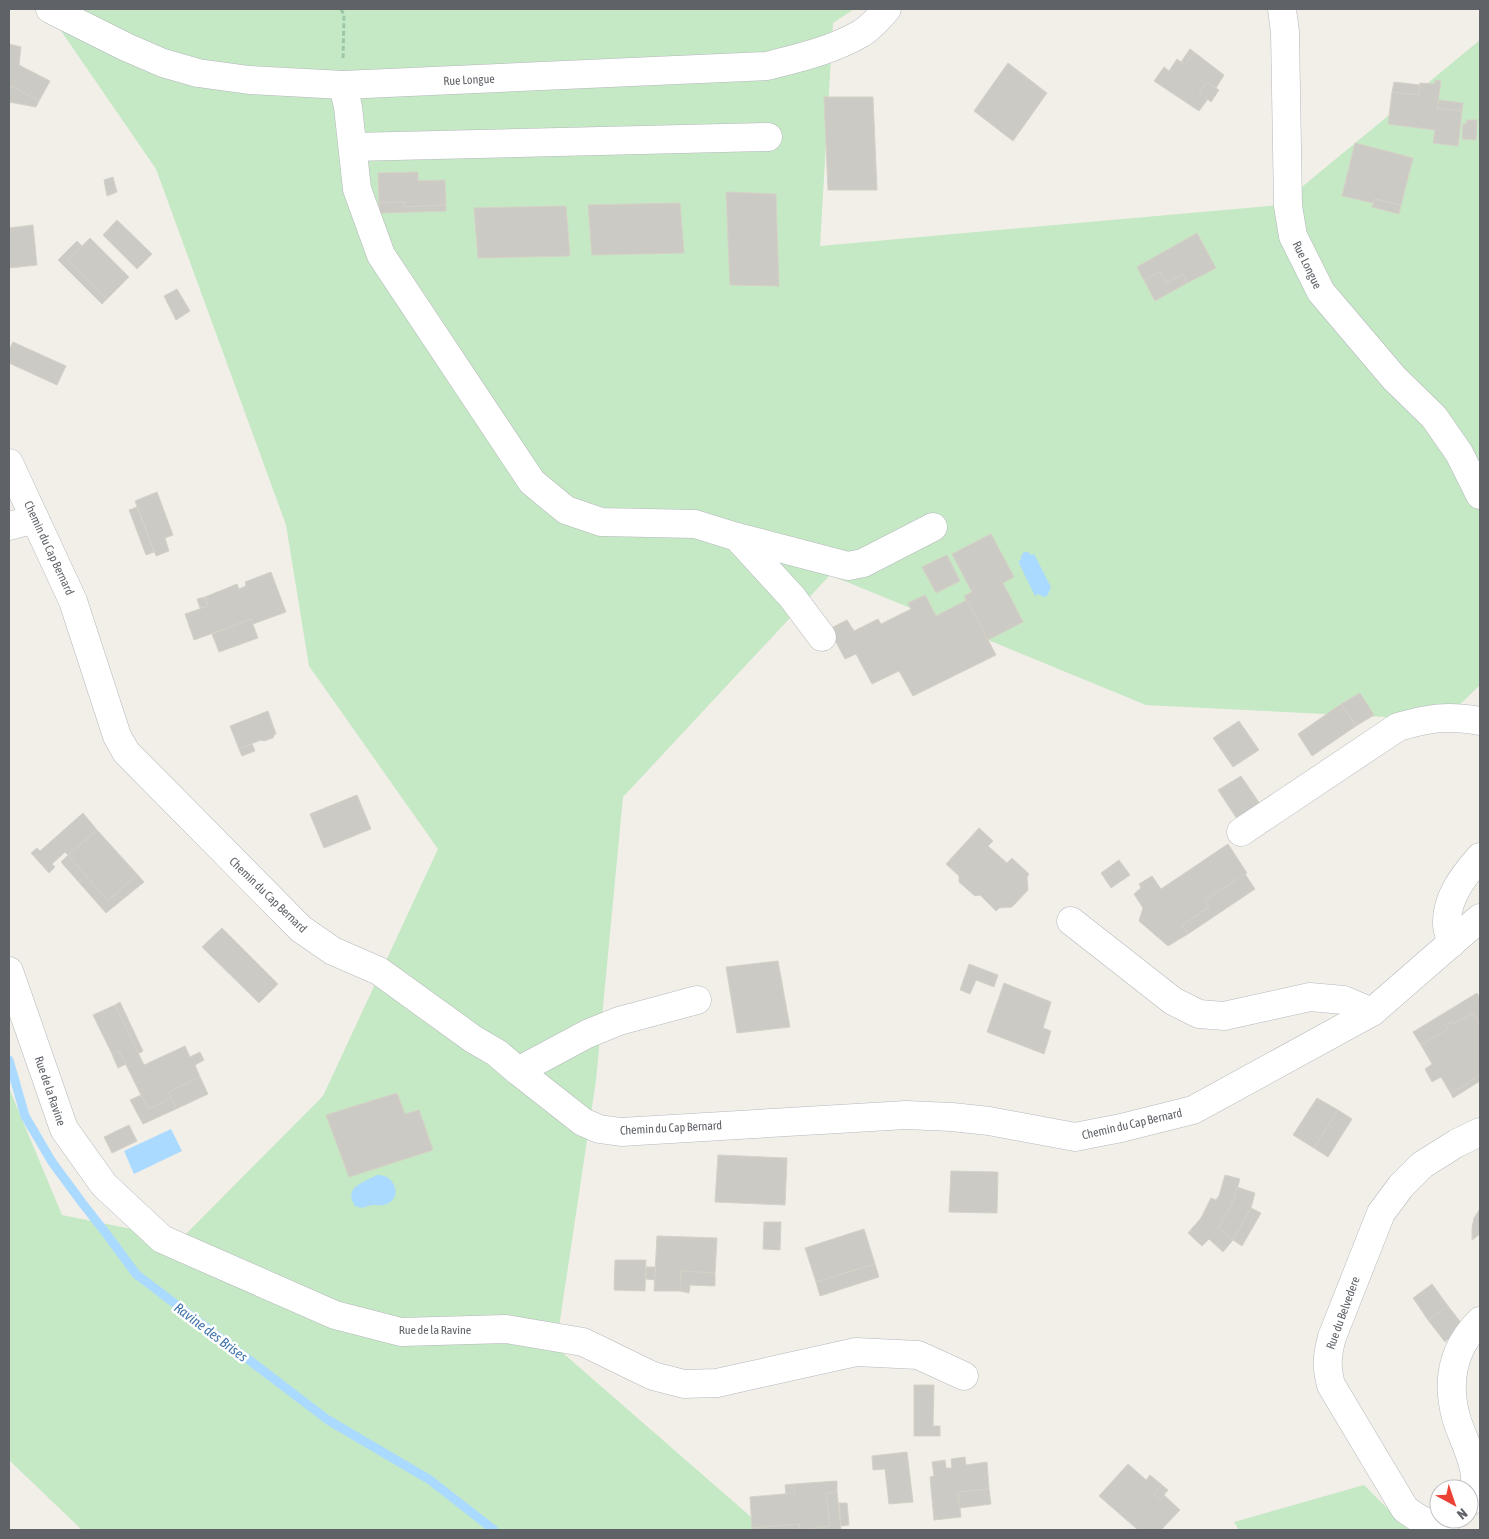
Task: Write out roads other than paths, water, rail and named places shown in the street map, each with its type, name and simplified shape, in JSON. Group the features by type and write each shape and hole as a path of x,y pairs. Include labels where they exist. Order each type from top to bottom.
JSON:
{"street":[{"name":"Rue Longue","path":"50,9 126,47 163,63 198,73 249,80 343,86 767,66 835,46 863,32 887,9"},
{"name":"Rue Longue","path":"1282,9 1286,32 1288,206 1293,236 1321,292 1394,378 1434,417 1459,453 1480,495"},
{"path":"343,86 348,107 357,189 381,255 532,482 566,510 601,522 695,524 848,566 863,563 933,527"},
{"path":"353,147 768,137"},
{"name":"Chemin du Cap Bernard","path":"9,462 73,601 117,736 126,752 301,929 333,951 379,971 473,1039 497,1052 583,1122 599,1129 621,1132 906,1115 952,1116 989,1121 1075,1138 1121,1128 1193,1110 1372,1012 1480,918"},
{"path":"9,526 35,519"},
{"path":"737,537 792,597 822,637"},
{"path":"1241,832 1398,727 1426,719 1460,717 1480,721"},
{"path":"1452,943 1447,924 1450,901 1469,870 1480,857"},
{"path":"1071,922 1173,1001 1199,1014 1224,1016 1310,997 1344,1000 1372,1012"},
{"name":"Rue de la Ravine","path":"9,971 64,1130 104,1185 162,1239 335,1314 401,1332 506,1329 583,1342 653,1376 684,1384 717,1383 856,1352 918,1355 964,1376"},
{"path":"518,1071 587,1034 619,1021 697,1000"},
{"name":"Rue du Belvedere","path":"1429,1523 1419,1520 1405,1510 1331,1384 1327,1370 1328,1354 1332,1337 1381,1213 1401,1186 1422,1165 1457,1143 1480,1132"},
{"path":"1475,1479 1473,1464 1456,1417 1451,1379 1454,1363 1462,1344 1480,1321"}],"water":[{"path":"1024,552 1028,552 1031,555 1034,554 1051,587 1047,596 1044,597 1038,594 1035,596 1018,561 1021,560"},
{"path":"171,1129 182,1151 134,1174 124,1151"},
{"path":"377,1175 388,1178 395,1186 395,1196 392,1201 384,1205 372,1205 361,1208 355,1206 351,1194 353,1190 356,1186"}],"waterway":[{"name":"Ravine des Brises","path":"9,1060 25,1116 52,1162 136,1274 328,1420 430,1480 494,1530"}]}
